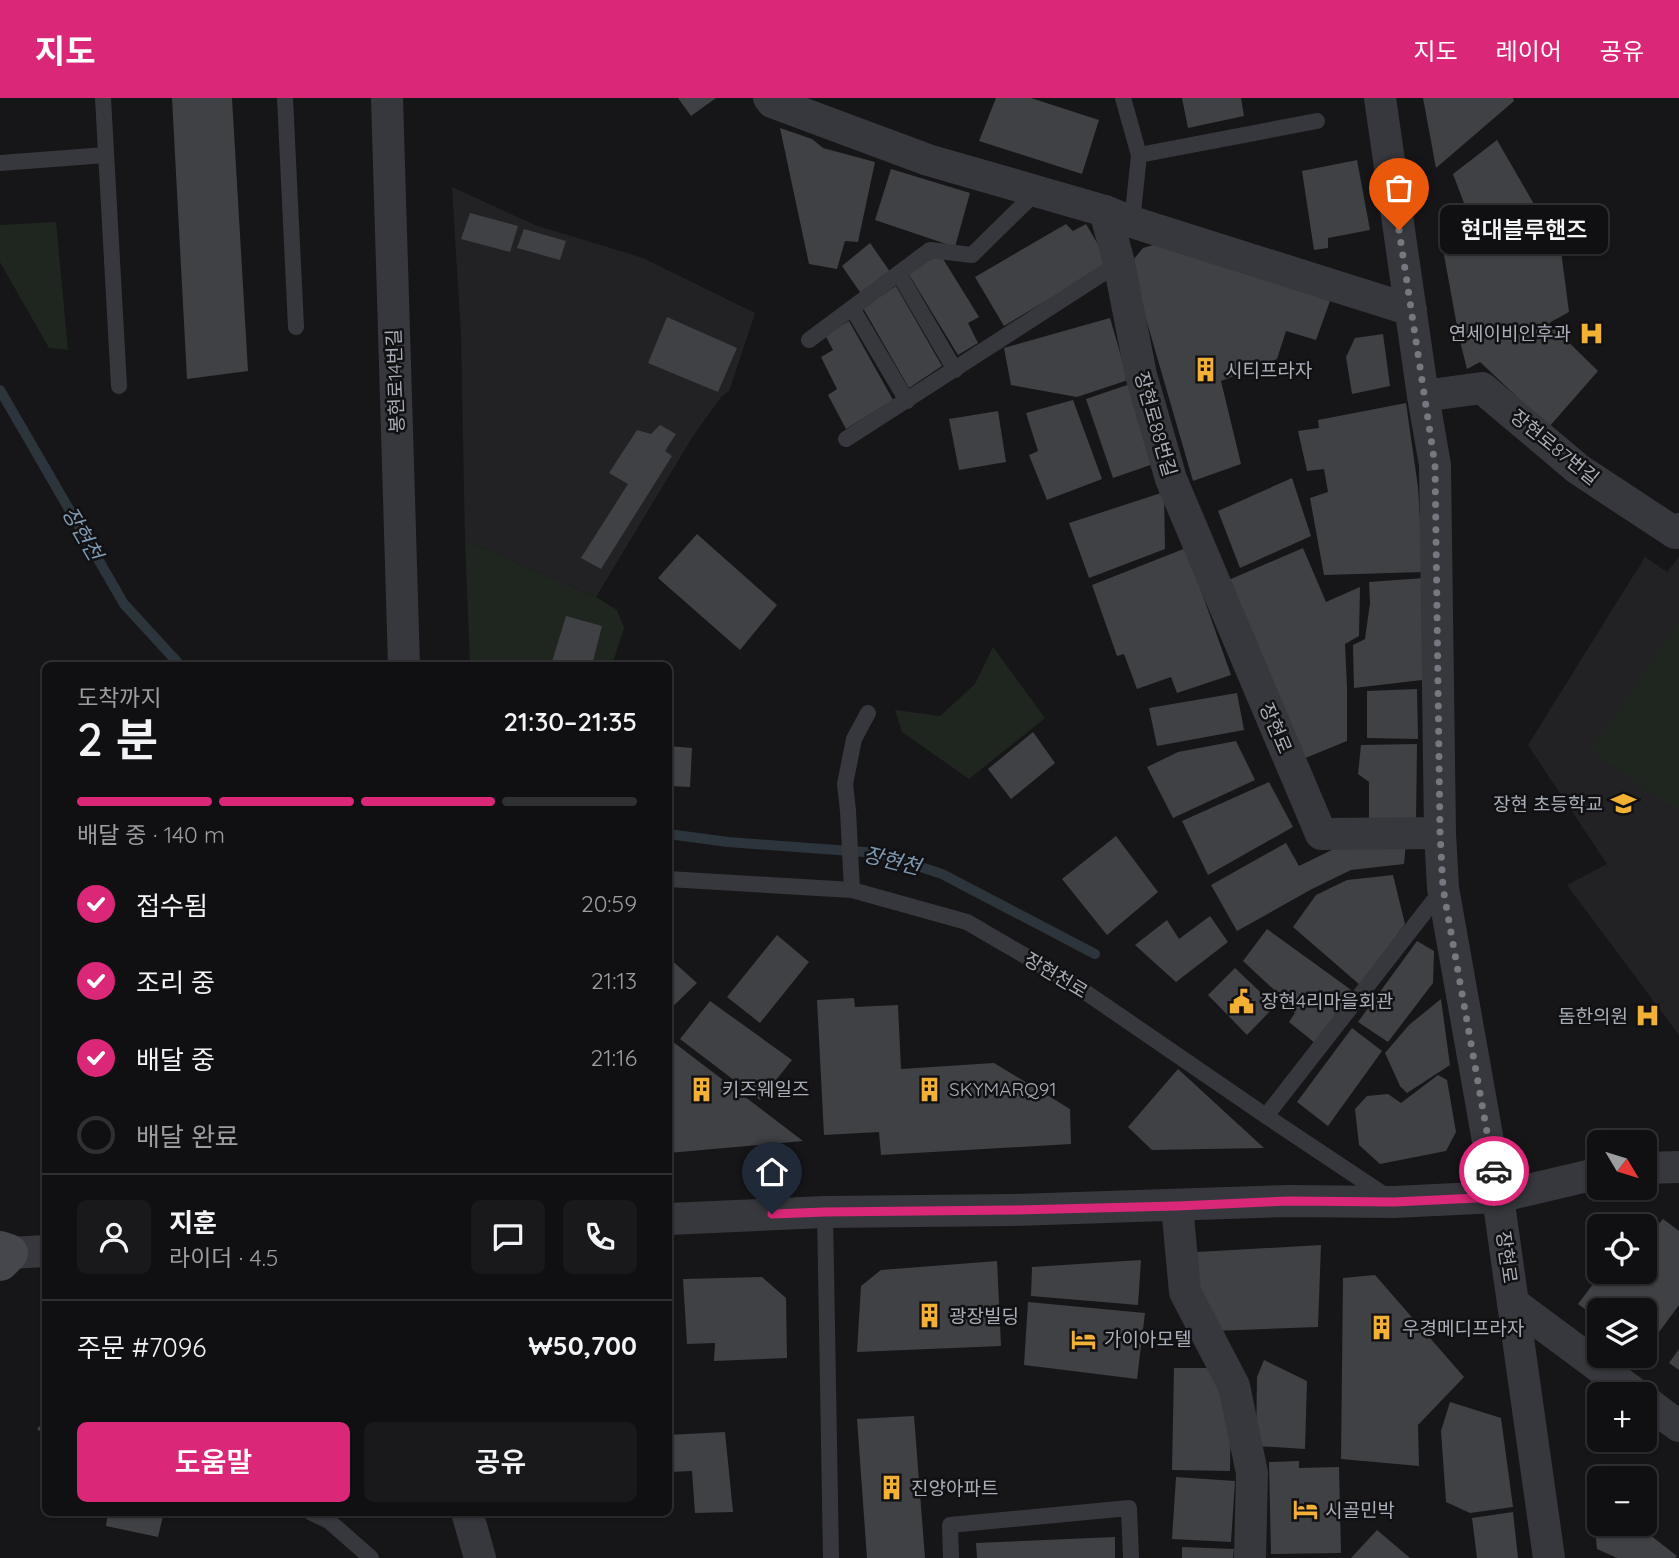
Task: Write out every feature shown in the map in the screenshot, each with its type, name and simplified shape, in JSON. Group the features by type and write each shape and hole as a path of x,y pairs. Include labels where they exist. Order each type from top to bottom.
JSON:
{"street":[{"name":"봉현로14번길","path":"387,98 404,662"},
{"path":"769,98 772,102 928,160 1411,310"},
{"name":"장현로","path":"1380,98 1435,465 1443,888 1498,1197 1549,1558"},
{"name":"장현로88번길","path":"1118,217 1119,263 1141,375 1171,479 1234,629"},
{"name":"장현로87번길","path":"1423,396 1482,388 1578,469 1675,533 1679,529"},
{"name":"장현로","path":"1234,629 1321,834 1440,832"},
{"path":"1657,1168 1679,1167"},
{"path":"672,1219 825,1212 1013,1210 1289,1201 1394,1202 1498,1197 1587,1175"},
{"path":"1177,1206 1185,1293 1234,1385 1252,1474 1250,1558"},
{"path":"1513,1303 1619,1382"},
{"path":"1657,1410 1679,1426"},
{"path":"468,1516 480,1558"}],"lane":[{"path":"103,98 119,386"},
{"path":"285,98 296,327"},
{"path":"1118,217 1139,155 1123,98"},
{"path":"1139,155 1317,121"},
{"path":"0,163 106,155"},
{"path":"809,340 930,250 972,255 1036,192"},
{"path":"846,439 1119,263"},
{"path":"899,274 956,370"},
{"path":"852,308 907,401"},
{"path":"852,890 845,784 854,740 868,713"},
{"name":"장현천로","path":"672,878 852,890 967,922 1075,985 1394,1202"},
{"path":"1266,1116 1443,888"},
{"path":"825,1212 831,1558"},
{"path":"951,1558 950,1525 1129,1508 1131,1558"},
{"path":"318,1516 329,1521 371,1558"}],"shaded area":[{"path":"452,187 535,225 643,258 755,313 729,391 722,396 693,436 596,597 465,540 461,336"},
{"path":"56,222 68,350 49,348 0,262 0,225"},
{"path":"465,540 596,597 617,610 624,628 613,662 470,662"},
{"name":"장현 초등학교","path":"1645,557 1667,572 1679,557 1679,1035 1567,885 1607,864 1528,745"},
{"path":"1679,622 1679,812 1590,750"},
{"path":"993,647 1045,718 969,779 902,732 895,710 940,716 975,684"}],"building":[{"path":"172,98 232,98 248,371 187,379"},
{"path":"678,98 716,98 691,116"},
{"path":"996,98 1031,98 1099,120 1082,174 979,141"},
{"path":"1182,98 1241,98 1244,116 1188,128"},
{"path":"1423,98 1513,98 1514,101 1436,168"},
{"path":"780,128 812,139 823,148 875,162 858,242 845,241 837,269 809,264"},
{"path":"1497,140 1561,251 1569,312 1549,323 1598,371 1549,427 1480,362 1467,369 1442,244 1476,235 1453,174"},
{"path":"1357,160 1370,230 1328,238 1328,248 1314,250 1302,171"},
{"path":"891,169 970,193 955,247 875,220"},
{"path":"470,213 518,226 510,252 461,239"},
{"path":"1066,224 1073,231 1086,224 1109,263 1004,326 975,277"},
{"path":"524,229 566,241 560,260 517,248"},
{"path":"870,243 891,273 862,295 842,266"},
{"name":"시티프라자","path":"1157,244 1330,301 1316,340 1286,331 1277,359 1221,381 1241,464 1193,481 1133,274 1133,260 1143,248"},
{"path":"940,254 979,317 968,323 978,343 958,355 908,273"},
{"path":"896,286 942,366 909,388 863,308"},
{"path":"667,317 737,348 718,392 648,363"},
{"path":"1110,318 1128,380 1077,397 1011,385 1004,348"},
{"path":"849,321 893,400 846,429 828,395 837,389 821,357 833,350 825,335"},
{"path":"1383,334 1390,386 1352,394 1346,357 1355,338"},
{"path":"1136,382 1162,461 1113,478 1086,399"},
{"path":"1073,400 1102,479 1047,500 1029,455 1038,451 1026,413"},
{"path":"1406,403 1418,487 1423,572 1324,575 1310,498 1328,492 1324,469 1307,471 1298,431 1319,428 1318,420"},
{"path":"998,411 1006,462 959,470 949,419"},
{"path":"660,425 676,434 665,451 672,456 601,569 581,558 628,484 609,473 637,430 651,434"},
{"path":"1292,478 1311,536 1240,568 1218,511"},
{"path":"1164,492 1165,549 1089,578 1069,523"},
{"path":"697,534 777,605 740,650 658,578"},
{"path":"1186,548 1231,675 1177,693 1171,677 1137,689 1124,654 1117,656 1092,585"},
{"path":"1303,548 1326,602 1360,587 1359,636 1345,644 1347,741 1298,761 1224,582"},
{"path":"1424,578 1422,680 1354,688 1353,645 1365,639 1370,603 1369,582"},
{"path":"566,616 602,626 593,662 552,662"},
{"path":"1417,689 1418,739 1367,738 1367,691"},
{"path":"1237,693 1244,730 1157,746 1149,708"},
{"path":"1033,732 1055,763 1011,799 988,769"},
{"path":"1236,741 1255,780 1173,818 1147,767 1178,752"},
{"path":"1417,744 1416,821 1369,824 1369,782 1358,774 1361,745"},
{"path":"672,746 692,748 690,787 672,786"},
{"path":"1269,782 1293,827 1208,875 1182,821"},
{"path":"1116,836 1158,892 1107,935 1062,879"},
{"path":"1286,843 1299,866 1342,845 1406,843 1404,864 1351,870 1237,931 1211,885"},
{"path":"1393,875 1405,924 1360,985 1293,927 1316,895 1347,880"},
{"path":"1210,916 1228,942 1176,982 1135,945 1167,920 1179,939"},
{"path":"1267,929 1354,992 1315,1043 1289,1022 1295,1013 1285,1000 1243,961"},
{"path":"777,935 809,962 760,1023 727,997"},
{"path":"1417,941 1434,951 1433,983 1388,1042 1358,1022"},
{"path":"672,961 697,983 672,1007"},
{"name":"장현4리마을회관","path":"1235,968 1275,1006 1247,1035 1208,995"},
{"name":"SKYMARQ91","path":"854,998 855,1007 898,1005 901,1069 994,1063 1070,1109 1071,1144 881,1155 879,1132 824,1135 817,1000"},
{"path":"1441,999 1450,1065 1407,1093 1400,1086 1385,1053 1409,1025"},
{"path":"710,1001 792,1060 760,1100 680,1039"},
{"path":"1352,1028 1382,1051 1328,1126 1297,1102"},
{"name":"키즈웨일즈","path":"672,1041 803,1141 672,1153"},
{"path":"1178,1069 1264,1148 1152,1150 1128,1127"},
{"path":"1438,1075 1447,1080 1456,1132 1446,1151 1380,1164 1359,1145 1355,1109 1367,1096 1388,1094 1401,1103"},
{"path":"1663,1219 1679,1231 1679,1305 1657,1335 1657,1298 1587,1298 1587,1311 1578,1304 1593,1284 1657,1284 1657,1226"},
{"path":"1321,1245 1318,1327 1213,1331 1199,1302 1197,1252"},
{"path":"1141,1260 1138,1305 1031,1296 1032,1267"},
{"name":"광장빌딩","path":"997,1261 1001,1346 857,1352 861,1286 881,1270"},
{"name":"우경메디프라자","path":"1375,1275 1464,1377 1418,1425 1419,1466 1341,1459 1343,1278"},
{"path":"762,1277 786,1298 787,1358 714,1361 715,1343 687,1344 683,1279"},
{"name":"가이아모텔","path":"1028,1302 1145,1313 1137,1379 1024,1365"},
{"path":"1679,1349 1679,1370 1669,1363"},
{"path":"1264,1360 1307,1381 1305,1449 1256,1446 1257,1377"},
{"path":"1174,1368 1212,1368 1231,1406 1230,1471 1172,1470"},
{"path":"1450,1402 1501,1418 1513,1507 1470,1513 1446,1502 1441,1431"},
{"name":"진양아파트","path":"914,1416 925,1558 867,1558 857,1419"},
{"path":"725,1432 733,1512 695,1513 692,1471 672,1472 672,1435"},
{"name":"시골민박","path":"1299,1461 1299,1468 1339,1467 1341,1553 1271,1554 1269,1462"},
{"path":"1176,1477 1235,1481 1231,1542 1172,1539"},
{"path":"1513,1512 1518,1558 1477,1558 1472,1518"},
{"path":"107,1516 163,1516 158,1537 106,1526"},
{"path":"1377,1530 1410,1558 1351,1558"},
{"path":"1596,1536 1651,1536 1677,1556 1617,1558 1597,1549"},
{"path":"1115,1537 1115,1558 977,1558 976,1543"},
{"path":"1182,1547 1234,1549 1233,1558 1182,1558"}],"waterway":[{"name":"장현천","path":"0,390 124,604 177,662"},
{"name":"장현천","path":"672,835 728,842 878,853 942,874 1095,954"}],"way so far":[{"path":"1399,230 1435,465 1443,888 1494,1171"}],"place":[{"name":"현대블루핸즈","path":"1399,230"},
{"name":"연세이비인후과","path":"1591,333"},
{"name":"시티프라자","path":"1205,370"},
{"name":"장현 초등학교","path":"1623,804"},
{"name":"장현4리마을회관","path":"1241,1001"},
{"name":"돔한의원","path":"1648,1016"},
{"name":"키즈웨일즈","path":"702,1089"},
{"name":"SKYMARQ91","path":"929,1089"},
{"name":"광장빌딩","path":"929,1316"},
{"name":"우경메디프라자","path":"1382,1328"},
{"name":"가이아모텔","path":"1084,1339"},
{"name":"진양아파트","path":"891,1488"},
{"name":"시골민박","path":"1305,1510"}],"route":[{"path":"772,1214 1177,1206 1289,1201 1394,1202 1498,1197 1494,1171"}]}
